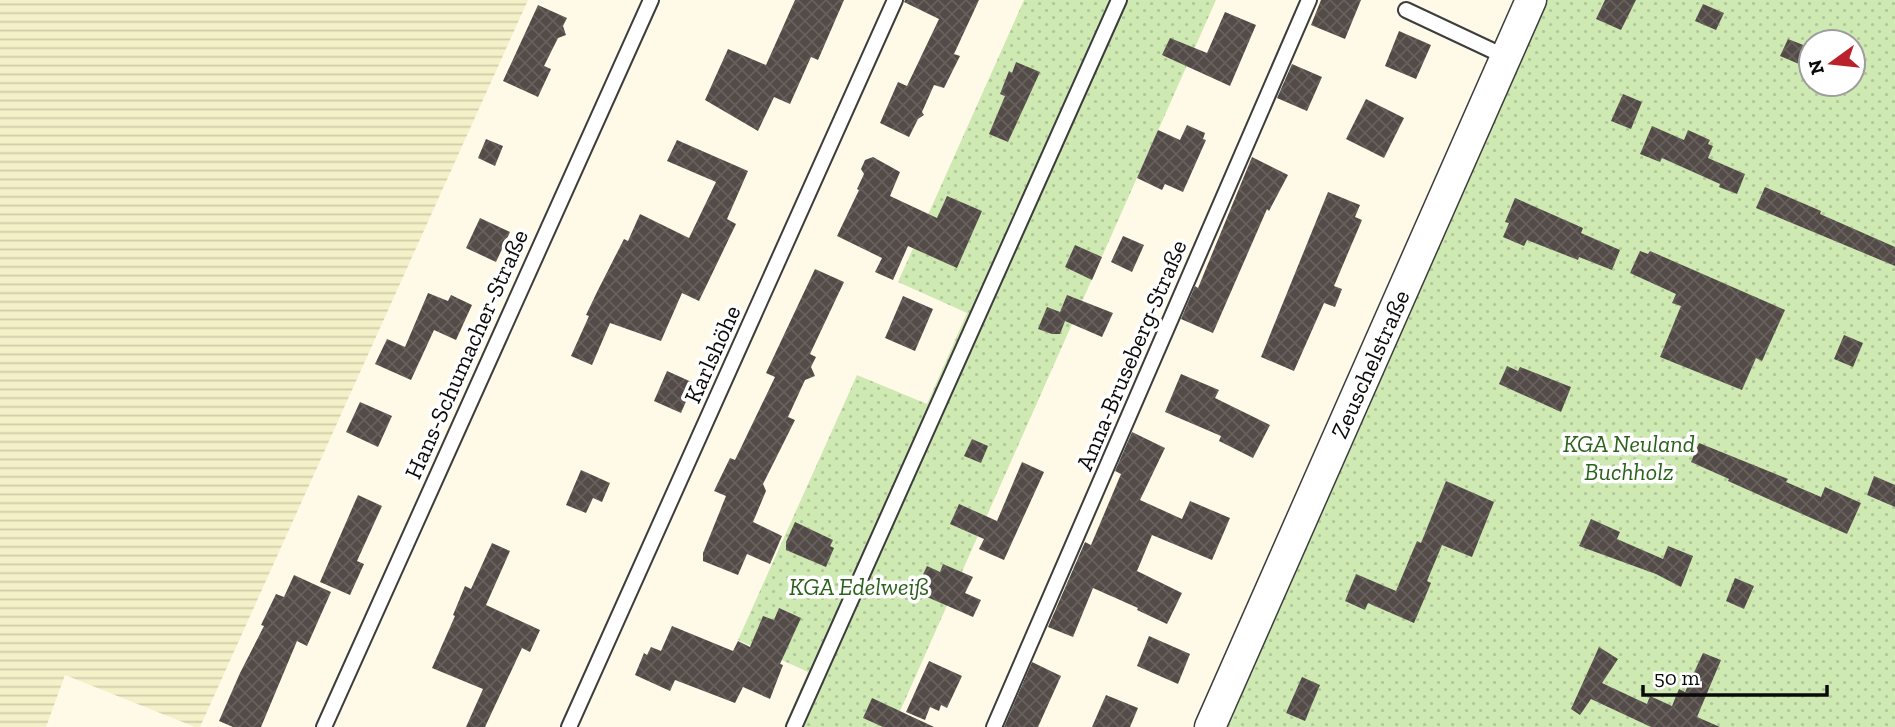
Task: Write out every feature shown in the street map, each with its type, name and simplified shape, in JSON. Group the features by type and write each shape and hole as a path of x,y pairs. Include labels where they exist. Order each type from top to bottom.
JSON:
{"street":[{"name":"Zeuschelstraße","path":"1210,727 1531,0"}],"lane":[{"name":"Hans-Schumacher-Straße","path":"324,727 651,0"},
{"name":"Karlshöhe","path":"569,727 895,0"},
{"path":"794,727 1119,0"},
{"name":"Anna-Bruseberg-Straße","path":"994,727 1309,0"},
{"path":"1406,10 1506,57"}],"shaded area":[{"path":"0,0 528,0 200,727 65,675 46,727 0,727"}],"green space":[{"name":"KGA Edelweiß","path":"1024,0 1216,0 893,727 784,727 808,672 738,640 857,375 927,404 967,313 898,282"},
{"name":"KGA Neuland Buchholz","path":"1537,0 1895,0 1895,727 1220,727"}],"building":[{"path":"795,0 844,0 818,60 811,57 790,104 774,97 758,131 705,100 728,49 766,65"},
{"path":"979,0 954,54 960,56 944,88 934,85 922,112 924,115 918,119 909,137 880,123 898,82 907,86 939,19 904,2"},
{"path":"1321,0 1361,0 1345,39 1311,25"},
{"path":"1605,0 1636,0 1621,30 1596,19"},
{"path":"1703,4 1724,13 1716,30 1695,21"},
{"path":"538,5 567,18 563,26 566,35 558,38 544,66 551,69 538,97 503,81"},
{"path":"1225,12 1256,25 1230,86 1162,55 1170,38 1207,53"},
{"path":"1399,31 1431,45 1416,79 1385,66"},
{"path":"1788,39 1797,43 1797,63 1780,56"},
{"path":"1016,62 1040,72 1008,142 989,134 1005,96 1000,94 1009,71 1012,73"},
{"path":"1292,64 1322,77 1307,111 1277,98"},
{"path":"1623,94 1642,102 1631,129 1611,121"},
{"path":"1366,99 1404,118 1384,158 1346,139"},
{"path":"1187,125 1205,133 1203,139 1206,140 1183,192 1165,184 1162,190 1137,178 1158,130 1180,140"},
{"path":"1652,126 1684,140 1688,130 1710,140 1708,144 1713,146 1708,158 1745,174 1737,194 1662,158 1660,162 1640,154"},
{"path":"486,139 503,146 495,166 478,158"},
{"path":"677,140 748,171 727,219 736,224 699,301 682,293 661,341 610,323 592,365 571,356 598,290 624,239 628,241 640,214 689,238 716,182 667,161"},
{"path":"873,157 900,172 890,196 937,218 947,196 982,211 957,268 908,246 893,280 875,272 882,258 837,236 859,190 857,189 864,174 861,169 865,160"},
{"path":"1252,157 1288,175 1269,211 1267,209 1213,333 1181,319 1195,286 1198,288"},
{"path":"1765,187 1895,247 1895,266 1756,208"},
{"path":"1328,192 1360,205 1355,217 1362,220 1334,286 1342,289 1335,307 1324,303 1294,371 1261,357"},
{"path":"1515,198 1583,228 1581,233 1620,250 1612,270 1527,240 1524,246 1503,237 1509,223 1505,222"},
{"path":"480,218 510,232 496,262 466,248"},
{"path":"1123,236 1144,245 1132,272 1111,262"},
{"path":"1075,245 1102,257 1092,280 1065,267"},
{"path":"1640,251 1648,254 1650,251 1785,310 1762,361 1756,358 1742,390 1660,357 1681,306 1672,303 1676,294 1630,273"},
{"path":"815,269 844,282 810,354 816,357 811,367 815,376 805,380 788,417 795,420 763,484 766,491 753,522 782,536 770,564 747,554 738,575 703,561 703,553 726,496 714,491 730,458 735,460 775,377 766,373"},
{"path":"428,293 448,301 451,295 472,305 456,340 434,330 411,380 375,364 387,339 405,347"},
{"path":"1067,295 1113,313 1102,337 1065,321 1060,334 1038,329 1047,307 1060,312"},
{"path":"903,296 933,309 915,351 885,338"},
{"path":"1844,335 1863,343 1853,367 1834,359"},
{"path":"1507,366 1518,371 1520,367 1571,387 1561,412 1499,384"},
{"path":"667,371 694,383 681,413 654,401"},
{"path":"1181,374 1219,390 1215,398 1270,425 1253,458 1219,441 1221,436 1165,412"},
{"path":"360,402 392,416 378,447 346,432"},
{"path":"1132,432 1165,448 1140,500 1182,519 1190,501 1230,518 1212,560 1152,535 1137,571 1182,593 1167,624 1093,588 1073,637 1048,627 1085,542 1091,545 1121,474 1115,471"},
{"path":"972,439 988,446 981,463 964,456"},
{"path":"1699,443 1788,479 1786,482 1821,497 1825,487 1861,503 1847,534 1691,462"},
{"path":"1022,462 1044,472 1004,560 979,549 984,539 950,524 959,504 997,521"},
{"path":"581,470 610,483 602,502 593,498 586,513 566,505"},
{"path":"1874,476 1895,485 1895,507 1867,495"},
{"path":"1446,481 1494,502 1472,557 1442,545 1427,581 1431,583 1414,623 1368,603 1365,610 1345,601 1356,574 1396,591 1417,541 1421,543"},
{"path":"358,495 382,506 357,561 364,564 350,595 320,582"},
{"path":"1591,519 1620,532 1617,539 1663,559 1668,546 1693,556 1681,587 1656,574 1579,546"},
{"path":"795,522 833,540 830,546 834,548 826,567 786,550 786,542"},
{"path":"492,543 510,551 486,605 540,630 530,652 522,648 485,727 466,727 483,689 432,668 465,586 471,589"},
{"path":"943,564 973,577 965,593 981,600 973,617 927,597 930,591 918,585 927,566 940,572"},
{"path":"294,575 331,592 307,646 297,641 261,727 233,727 219,721 264,626 261,625 276,594 284,597"},
{"path":"1735,578 1754,586 1744,609 1726,601"},
{"path":"779,608 801,618 780,664 783,665 770,699 743,687 735,703 675,680 670,691 635,675 644,653 647,655 651,647 661,651 672,626 733,651 738,641 750,647 763,616 774,620"},
{"path":"1149,636 1190,654 1178,684 1137,666"},
{"path":"1599,647 1618,659 1602,683 1647,704 1650,696 1672,706 1679,689 1685,692 1703,653 1721,660 1697,717 1720,727 1651,727 1591,699 1580,715 1571,709"},
{"path":"929,661 962,676 947,708 941,705 939,711 930,707 925,720 906,712"},
{"path":"1032,662 1061,676 1038,727 1004,727"},
{"path":"1302,677 1320,685 1305,721 1286,713"},
{"path":"1106,695 1138,708 1130,727 1092,727"},
{"path":"872,698 934,727 883,727 863,718"}]}
